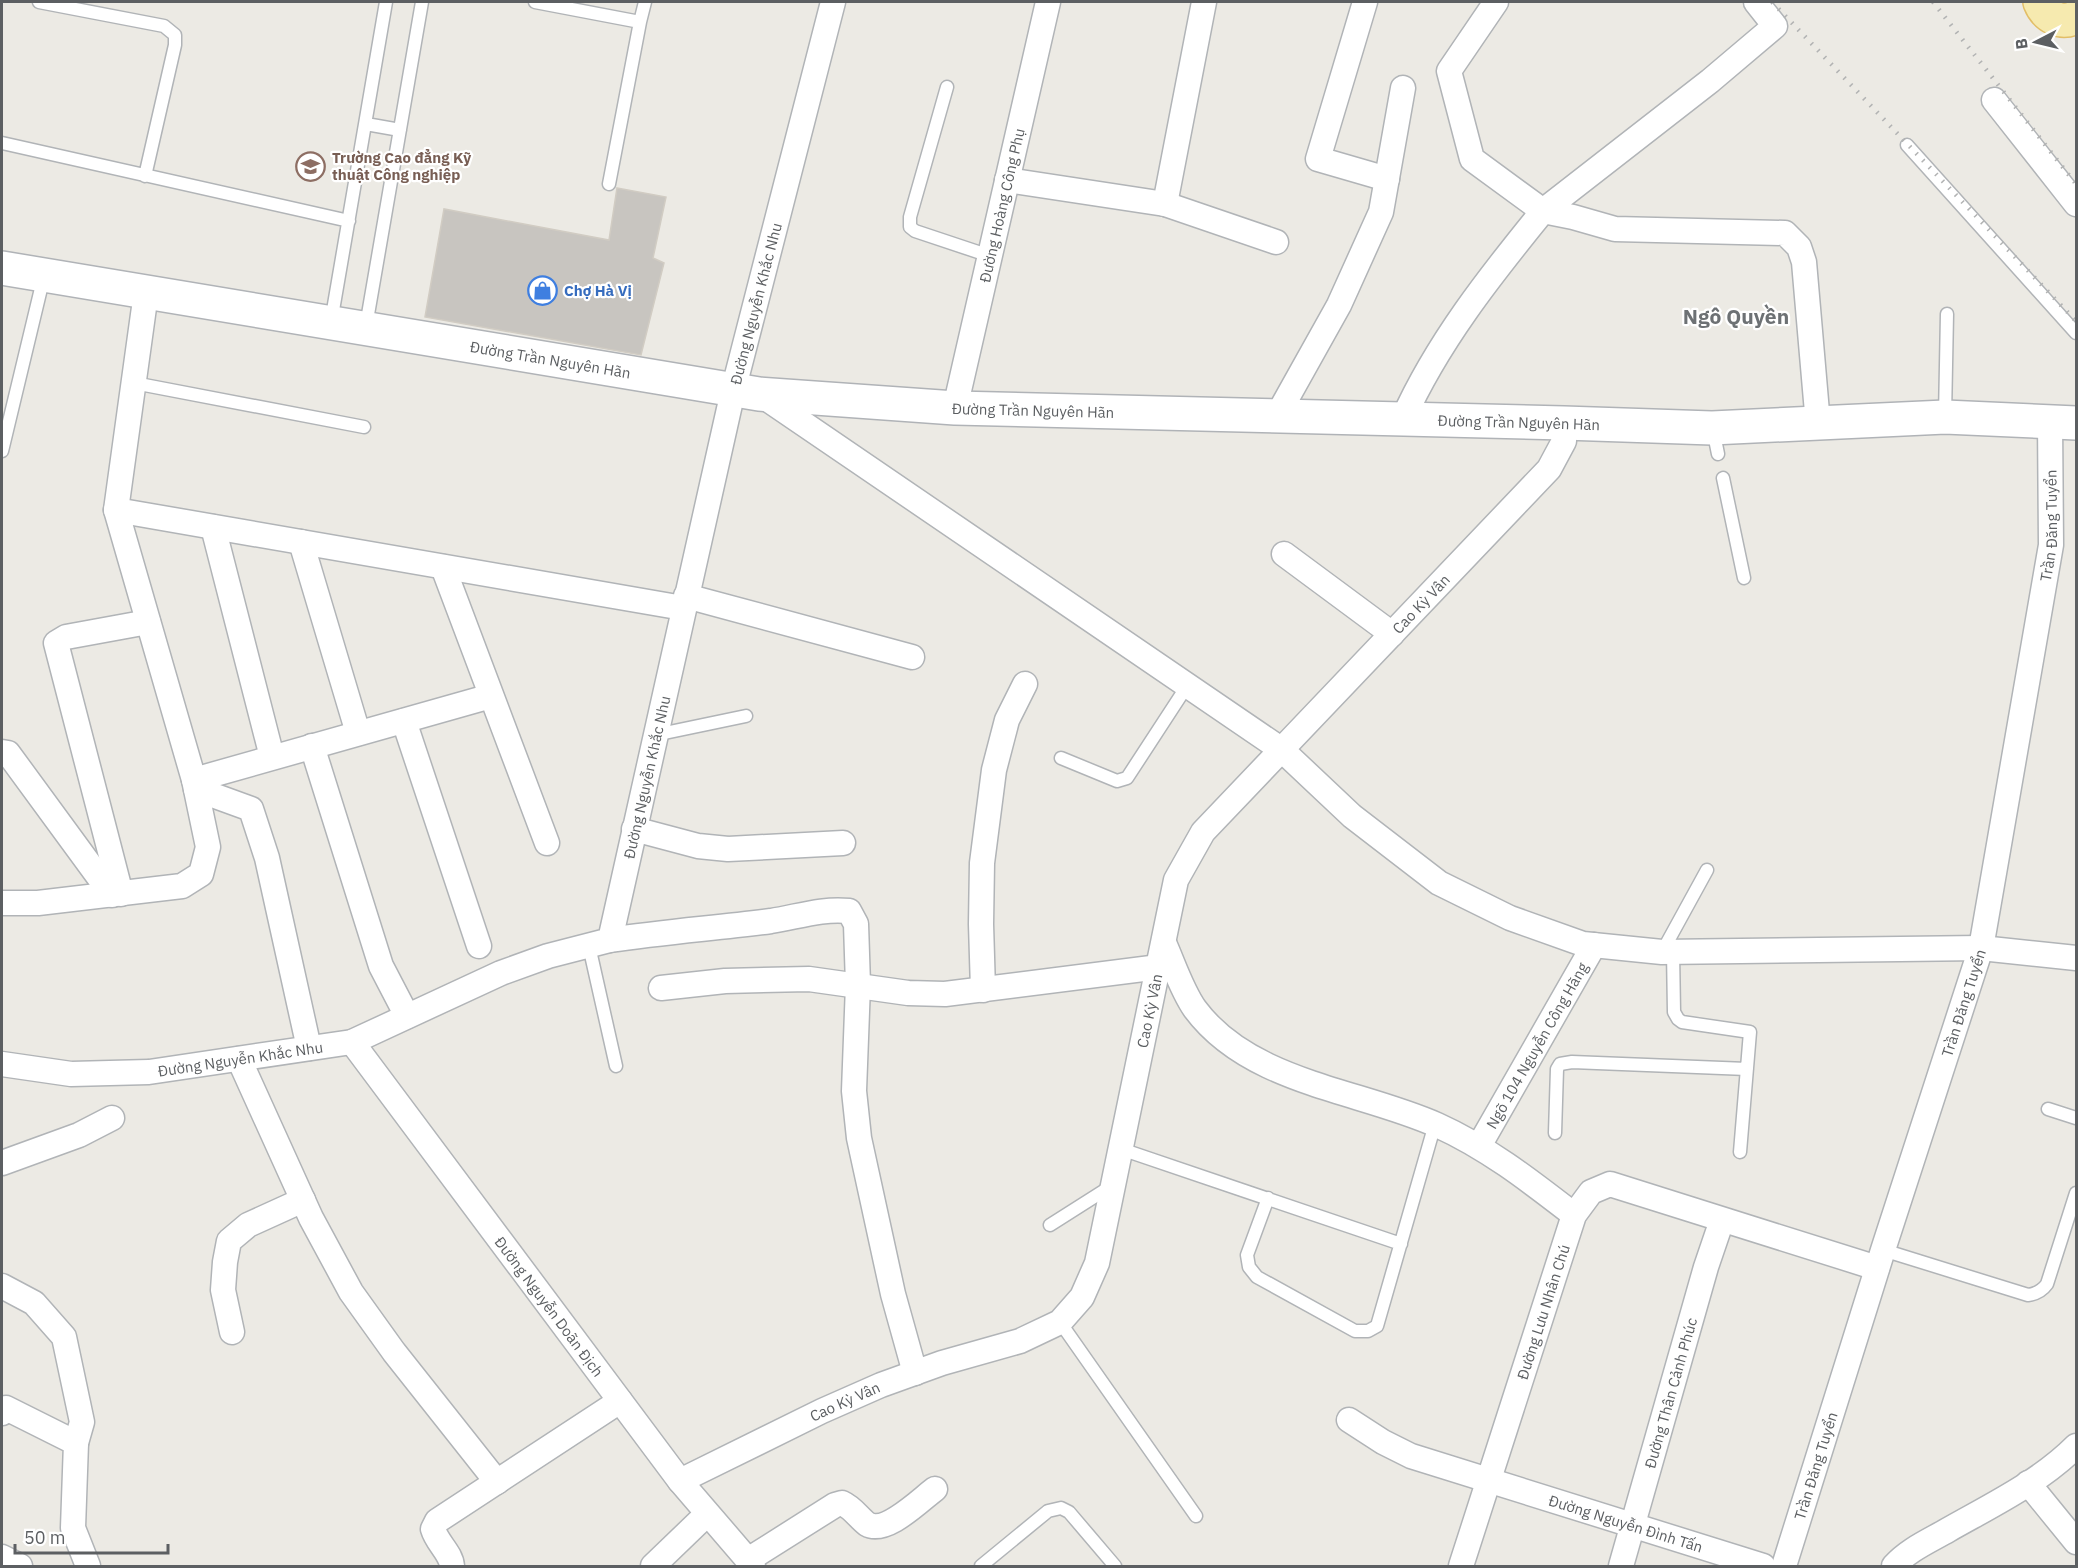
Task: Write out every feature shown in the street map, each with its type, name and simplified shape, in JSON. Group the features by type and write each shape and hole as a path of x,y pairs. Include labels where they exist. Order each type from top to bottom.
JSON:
{"street":[{"name":"Đường Nguyễn Khắc Nhu","path":"2,1064 82,1074 149,1072 352,1042 501,973 548,956 599,943 634,829 684,602 746,392 833,2"},
{"name":"Đường Hoàng Công Phụ","path":"955,408 1048,2"},
{"path":"1165,204 1204,2"},
{"path":"1365,2 1318,159 1387,179"},
{"path":"1496,2 1449,71 1472,159 1543,211 1615,229 1785,233 1799,247 1804,262 1818,424"},
{"path":"1403,419 1419,383 1448,336 1543,211 1710,81 1775,26 1756,2"},
{"path":"1277,416 1339,305 1381,212 1403,88"},
{"path":"1994,100 2076,204"},
{"path":"1008,180 1165,204 1276,242"},
{"name":"Đường Trần Nguyên Hãn","path":"2,268 746,392 955,408 1564,423 1715,441 1818,424 1945,417 2063,422"},
{"path":"2,903 38,903 182,886 201,874 208,847 195,785 116,510 146,293"},
{"path":"746,392 1282,750 1352,816 1439,883 1510,918 1583,944 1667,952 1981,948 2076,958"},
{"name":"Trần Đăng Tuyển","path":"1784,1566 1981,948 2051,545 2063,422"},
{"name":"Cao Kỳ Vân","path":"680,1481 822,1411 881,1385 1020,1341 1060,1322 1082,1297 1097,1263 1176,880 1203,832 1549,469 1564,441 1564,423"},
{"path":"116,510 443,567 684,602 912,657"},
{"path":"213,527 272,757"},
{"path":"300,542 358,733"},
{"path":"1284,554 1392,634"},
{"path":"443,567 547,843"},
{"path":"117,895 56,643 66,637 148,622"},
{"path":"983,990 982,863 994,770 1007,720 1024,684"},
{"path":"195,785 272,757 491,696"},
{"path":"404,721 479,946"},
{"path":"312,746 381,966 407,1016"},
{"path":"2,752 8,753 117,895"},
{"path":"195,785 251,809 267,858 309,1048"},
{"path":"634,829 699,846 728,849 843,843"},
{"path":"599,943 671,931 779,920 831,909 849,910 856,924 858,985 854,1091 859,1138 893,1294 915,1373"},
{"path":"1164,943 1194,1007 1216,1033 1252,1058 1288,1074 1436,1125 1479,1146 1509,1165 1574,1215"},
{"name":"Ngõ 104 Nguyễn Công Hãng","path":"1479,1146 1594,945"},
{"path":"661,988 765,979 809,979 908,993 936,994 1158,967"},
{"name":"Đường Nguyễn Doãn Địch","path":"352,1042 680,1481 706,1514 751,1563"},
{"path":"239,1059 303,1200 351,1292 394,1352 496,1482"},
{"path":"2,1163 79,1135 112,1118"},
{"name":"Đường Lưu Nhân Chú","path":"1461,1566 1574,1215 1591,1192 1610,1184 1722,1220 1880,1259"},
{"path":"232,1332 223,1290 229,1241 248,1225 303,1200"},
{"name":"Đường Thân Cảnh Phúc","path":"1620,1566 1706,1267 1722,1220"},
{"path":"2,1286 34,1303 64,1336 82,1422 76,1443 73,1528 88,1566"},
{"path":"447,1564 435,1538 433,1529 437,1521 620,1401"},
{"path":"2,1413 6,1408 76,1443"},
{"name":"Đường Nguyễn Đình Tấn","path":"1349,1419 1383,1442 1411,1456 1763,1566"},
{"path":"1894,1566 1911,1551 2028,1483 2063,1459 2076,1446"},
{"path":"2028,1483 2076,1542"},
{"path":"751,1563 834,1505 842,1503 851,1507 868,1524 879,1527 891,1523 935,1489"},
{"path":"653,1566 706,1514"},
{"path":"2,1557 20,1566"}],"lane":[{"path":"39,2 164,26 175,35 175,45 145,177"},
{"path":"332,322 386,2"},
{"path":"366,328 422,2"},
{"path":"535,2 640,22"},
{"path":"609,184 645,2"},
{"path":"947,87 910,217 910,227 915,231 990,256"},
{"path":"366,124 400,129"},
{"path":"2,143 145,177 349,221"},
{"path":"1907,145 2076,333"},
{"path":"2,451 44,275"},
{"path":"1945,417 1947,314"},
{"path":"134,383 364,427"},
{"path":"1723,478 1744,578"},
{"path":"1061,758 1117,781 1127,778 1187,686"},
{"path":"655,735 746,716"},
{"path":"1707,870 1667,952 1674,1012 1682,1022 1750,1032 1740,1152"},
{"path":"599,943 616,1066"},
{"path":"1555,1132 1557,1069 1560,1064 1572,1062 1747,1068"},
{"path":"2048,1109 2076,1118"},
{"path":"1268,1198 1247,1255 1249,1268 1257,1277 1355,1331 1368,1331 1377,1326 1436,1125"},
{"path":"1121,1149 1401,1244"},
{"path":"1050,1225 1114,1184"},
{"path":"1880,1259 2028,1295 2033,1294 2047,1284 2076,1193"},
{"path":"1060,1322 1196,1516"},
{"path":"981,1566 1048,1511 1061,1508 1069,1512 1115,1566"}],"building":[{"name":"Chợ Hà Vị","path":"617,188 666,197 653,258 664,263 641,355 425,317 444,209 609,240"}],"railway":[{"path":"1772,2 2076,321"},
{"path":"1933,2 2076,184"}],"place":[{"name":"Trường Cao đẳng Kỹ thuật Công nghiệp","path":"311,166"},
{"name":"Chợ Hà Vị","path":"543,290"}],"district":[{"name":"Ngô Quyền","path":"1736,316"}]}
